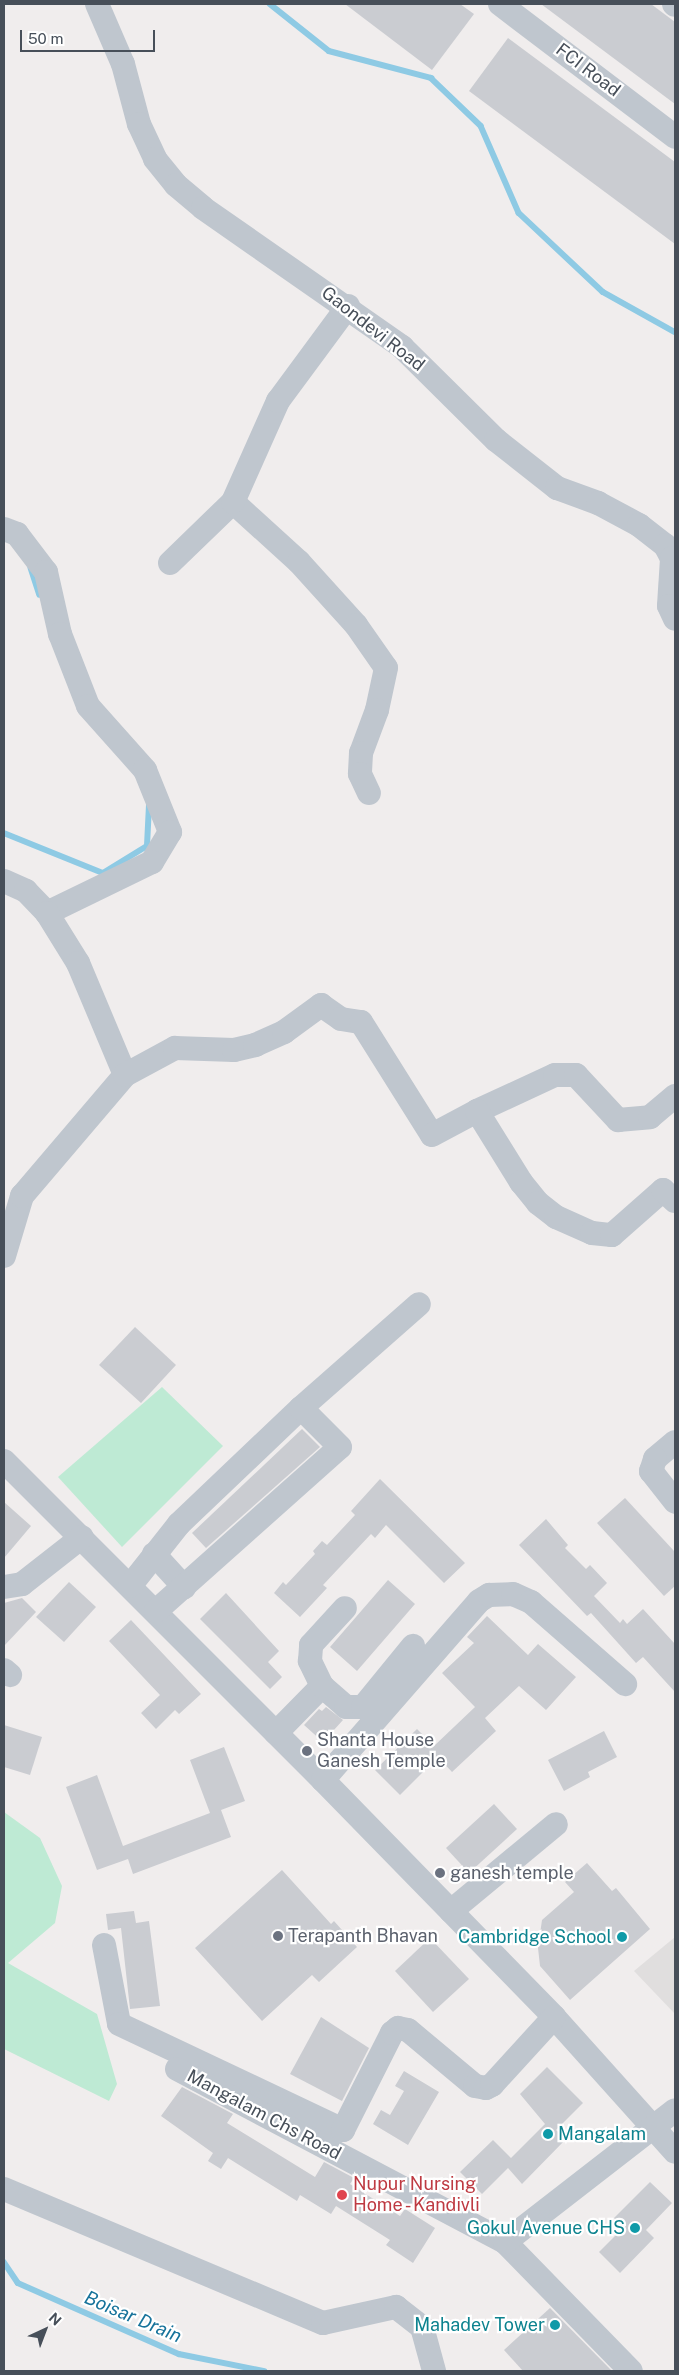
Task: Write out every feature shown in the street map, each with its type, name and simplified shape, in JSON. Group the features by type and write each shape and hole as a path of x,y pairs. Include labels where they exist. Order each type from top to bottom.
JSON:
{"street":[{"name":"Gaondevi Road","path":"97,4 123,64 139,124 160,165 204,208 348,306 402,347 518,460 556,488 598,503 631,520 665,546 672,558 670,606 675,619"},
{"name":"FCI Road","path":"503,5 675,137"},
{"path":"170,563 233,502 278,401 348,306"},
{"path":"233,502 299,562 356,625 386,668 377,710 361,753 360,774 369,793"},
{"path":"4,529 17,534 46,572 60,634 88,706 144,770 170,832 152,862 47,913"},
{"path":"4,880 26,891 47,913 78,963 126,1075"},
{"path":"4,1256 22,1196 126,1075 175,1048 234,1050 255,1045 284,1032 322,1005 341,1019 361,1022 432,1135 477,1111 555,1075 576,1075 618,1120 650,1117 675,1096"},
{"path":"477,1111 521,1182 538,1203 556,1217 592,1233 612,1235 663,1190 674,1197"},
{"path":"130,1586 179,1524 301,1408 419,1304"},
{"path":"156,1612 340,1447 301,1408"},
{"path":"674,1500 651,1472 656,1459 675,1442"},
{"path":"4,1461 323,1780 554,2017 675,2152"},
{"path":"4,1587 22,1584 82,1538"},
{"path":"154,1554 184,1586"},
{"path":"323,1780 479,1601 489,1595 513,1594 531,1602 625,1684"},
{"path":"345,1608 312,1645 310,1660 322,1686 346,1707 363,1707 413,1646"},
{"path":"276,1733 322,1686"},
{"path":"451,1911 556,1824"},
{"path":"104,1945 119,2024 343,2130 392,2033 398,2028 408,2030 475,2086 486,2088 492,2085 554,2017"},
{"name":"Mangalam Chs Road","path":"177,2069 504,2242 631,2371"},
{"path":"504,2242 675,2110"},
{"path":"4,2189 323,2323 396,2307 422,2327 434,2371"}],"shaded area":[{"path":"675,1937 675,2014 634,1971"}],"green space":[{"path":"162,1387 223,1446 122,1547 58,1477"},
{"path":"4,1812 40,1838 62,1886 55,1923 8,1963 97,2014 117,2084 109,2101 4,2049"}],"building":[{"path":"345,4 460,4 474,14 432,70"},
{"path":"541,4 651,4 675,22 675,104"},
{"path":"508,38 675,162 675,244 469,91"},
{"path":"135,1327 176,1365 141,1403 99,1365"},
{"path":"302,1429 320,1447 206,1548 192,1533"},
{"path":"380,1479 465,1563 444,1583 386,1525 375,1538 371,1534 323,1585 327,1588 300,1617 274,1593 283,1582 286,1585 315,1554 313,1551 322,1541 327,1545 355,1515 351,1511"},
{"path":"625,1498 675,1552 675,1586 664,1596 597,1523"},
{"path":"4,1502 31,1526 4,1558"},
{"path":"546,1519 568,1545 565,1548 586,1569 590,1565 607,1583 594,1596 620,1623 623,1619 627,1624 643,1609 675,1644 675,1692 643,1657 636,1663 591,1613 587,1616 519,1545"},
{"path":"388,1580 415,1604 357,1671 330,1647"},
{"path":"69,1582 96,1607 64,1642 36,1617"},
{"path":"226,1593 279,1651 268,1662 282,1677 270,1689 200,1619"},
{"path":"22,1598 36,1612 4,1646 4,1603"},
{"path":"487,1616 528,1655 538,1644 576,1677 546,1710 519,1686 485,1718 496,1731 452,1772 438,1757 400,1795 375,1770 417,1729 434,1746 475,1707 442,1673 474,1643 467,1637"},
{"path":"131,1620 201,1694 179,1714 175,1710 156,1729 141,1713 160,1695 109,1641"},
{"path":"326,1707 343,1720 323,1742 304,1725 319,1709 322,1711"},
{"path":"4,1725 42,1737 30,1775 4,1767"},
{"path":"604,1731 617,1757 588,1772 590,1777 564,1791 548,1760"},
{"path":"224,1747 245,1801 221,1810 231,1837 133,1874 128,1859 97,1870 66,1787 97,1775 123,1846 210,1813 190,1760"},
{"path":"494,1804 517,1829 469,1873 446,1848"},
{"name":"Cambridge School","path":"587,1863 612,1891 616,1888 650,1929 570,2000 540,1966 538,1948 542,1920 574,1892 565,1882"},
{"name":"Terapanth Bhavan","path":"282,1870 331,1924 334,1921 357,1947 319,1982 312,1975 262,2021 195,1948"},
{"path":"134,1911 136,1923 149,1921 160,2006 130,2009 121,1928 108,1930 106,1914"},
{"path":"430,1938 469,1979 433,2012 395,1971"},
{"path":"321,2017 369,2048 342,2101 290,2074"},
{"name":"Mangalam","path":"547,2067 583,2103 556,2130 566,2139 522,2184 508,2168 482,2194 460,2172 493,2140 511,2158 545,2124 520,2094"},
{"path":"404,2071 439,2092 408,2145 373,2124 381,2110 390,2115 404,2091 395,2086"},
{"path":"182,2087 233,2114 227,2123 315,2177 324,2162 354,2178 350,2184 400,2216 405,2209 435,2228 413,2263 386,2245 390,2240 336,2206 331,2214 300,2195 297,2201 228,2158 221,2169 208,2161 213,2153 161,2116"},
{"name":"Gokul Avenue CHS","path":"650,2182 672,2203 646,2230 654,2238 620,2273 599,2252 624,2227 614,2218"},
{"name":"Mahadev Tower","path":"550,2308 612,2371 523,2371 504,2350"}],"waterway":[{"path":"270,4 329,51 431,78 481,126 519,213 603,292 675,332"},
{"path":"31,568 40,595"},
{"path":"4,833 103,873 147,846 149,805"},
{"name":"Boisar Drain","path":"4,2262 18,2283 179,2354 264,2371"}],"place":[{"name":"Shanta House Ganesh Temple","path":"307,1751"},
{"name":"ganesh temple","path":"440,1873"},
{"name":"Terapanth Bhavan","path":"278,1936"},
{"name":"Cambridge School","path":"622,1937"},
{"name":"Mangalam","path":"548,2134"},
{"name":"Nupur Nursing Home - Kandivli","path":"342,2195"},
{"name":"Gokul Avenue CHS","path":"635,2228"},
{"name":"Mahadev Tower","path":"555,2325"}]}
